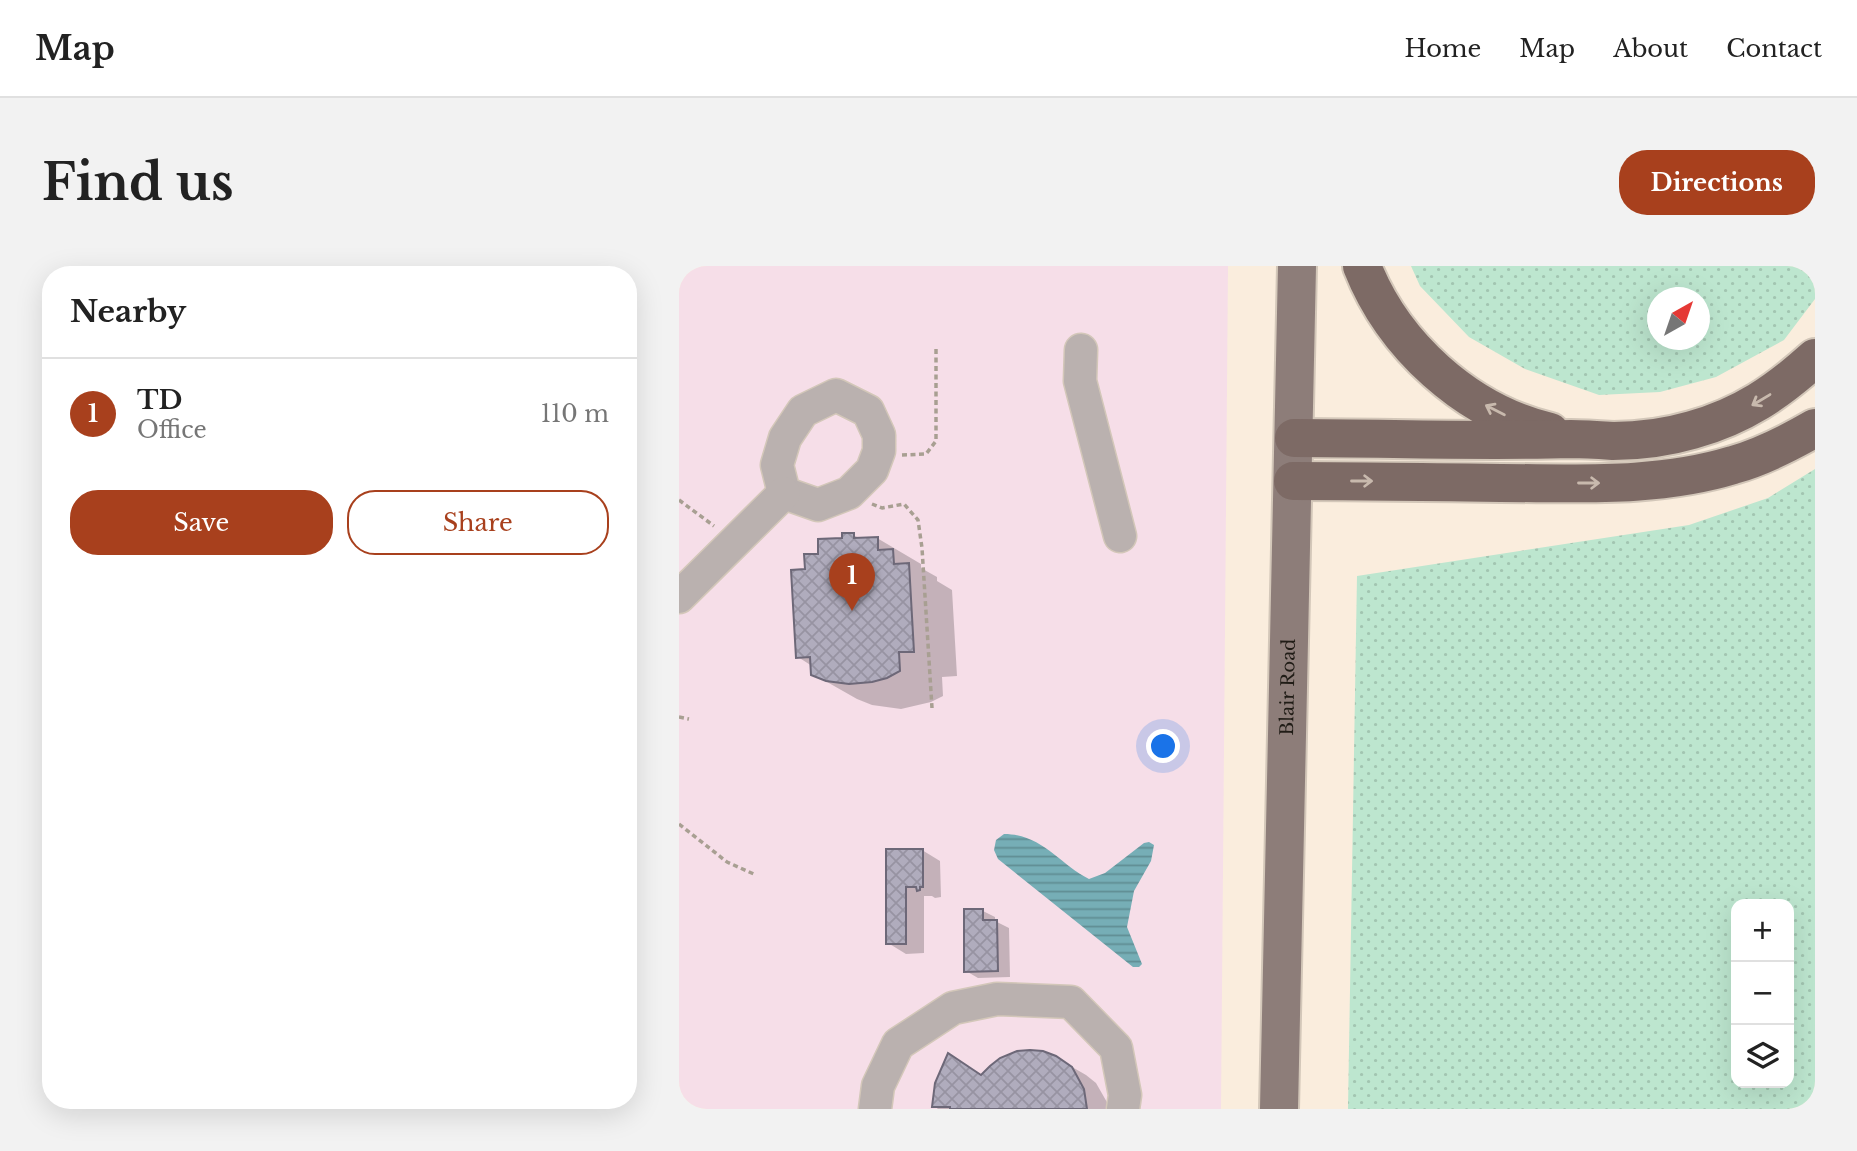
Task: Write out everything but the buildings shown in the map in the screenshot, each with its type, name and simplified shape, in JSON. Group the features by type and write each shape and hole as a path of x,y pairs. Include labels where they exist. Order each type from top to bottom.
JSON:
{"highway":[{"path":"1362,266 1369,285 1402,335 1431,367 1451,383 1505,416 1543,430 1582,439"},
{"path":"1294,438 1616,441 1670,435 1739,413 1787,383 1815,358"},
{"path":"1293,481 1593,483 1655,480 1734,465 1780,447 1815,428"}],"main road":[{"name":"Blair Road","path":"1279,1109 1297,266"}],"lane":[{"path":"1081,350 1080,381 1121,536"},
{"path":"836,396 868,411 879,435 879,451 872,470 849,493 818,505 784,494 777,465 785,438 803,411 836,396"},
{"path":"679,597 784,494"},
{"path":"875,1109 878,1086 898,1044 953,1008 997,999 1071,1002 1115,1048 1125,1095 1123,1109"}],"path":[{"path":"879,451 900,455 926,454 936,441 936,349"},
{"path":"864,500 882,508 904,504 918,520 932,708"},
{"path":"679,717 689,719"},
{"path":"679,824 727,862 756,876"}],"shaded area":[{"path":"679,266 1228,266 1221,1109 679,1109"}],"green space":[{"path":"1411,266 1815,266 1815,299 1784,340 1716,377 1660,392 1599,395 1525,369 1469,337 1420,286"},
{"path":"1815,469 1815,1109 1348,1109 1357,576 1689,525 1768,498"}],"water":[{"path":"1004,834 1017,835 1040,844 1089,879 1105,873 1144,843 1154,845 1151,861 1134,891 1127,927 1142,964 1133,967 998,859 994,850 996,840"}],"place":[{"name":"TD","path":"852,611"}]}
